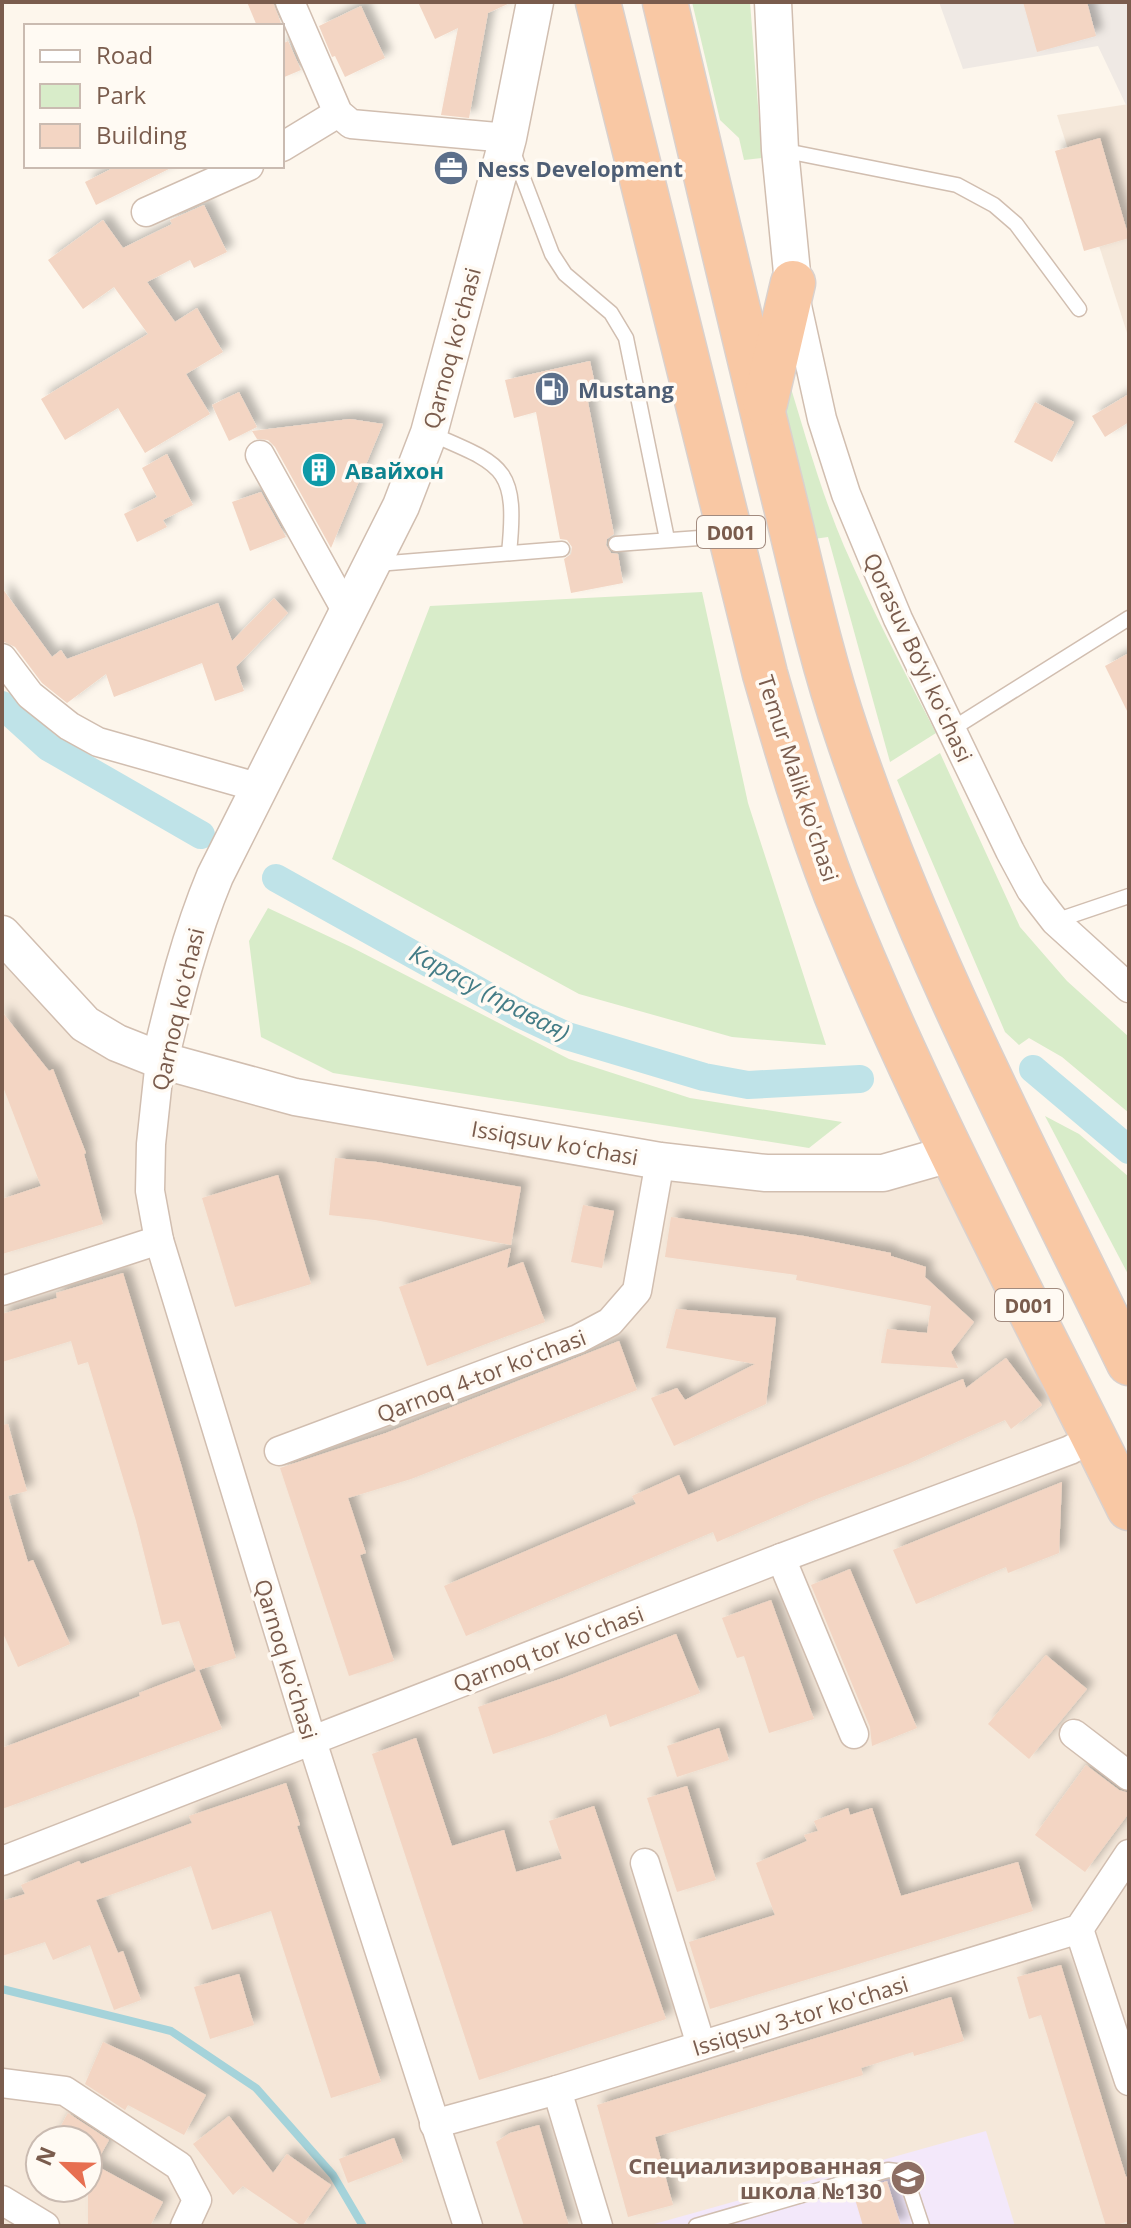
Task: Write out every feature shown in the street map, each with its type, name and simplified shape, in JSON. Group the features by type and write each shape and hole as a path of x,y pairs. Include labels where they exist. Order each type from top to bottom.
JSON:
{"highway":[{"name":"Temur Malik ko'chasi","path":"598,2 765,674 834,890 953,1153 1129,1508"},
{"name":"D001","path":"665,2 762,413 825,663 847,734 902,881 973,1042 1129,1363"},
{"path":"762,413 793,283"}],"street":[{"path":"290,2 338,113 351,124 508,138"},
{"name":"Qarnoq koʻchasi","path":"468,2226 312,1741 159,1240 150,1191 151,1144 160,1060 181,971 215,876 257,787 373,564 401,506 429,433 508,138 535,2"},
{"path":"773,2 780,150 793,283"},
{"path":"284,146 338,113"},
{"path":"146,212 245,168"},
{"name":"Qorasuv Bo‘yi koʻchasi","path":"793,283 805,352 822,419 846,494 898,619 1031,890 1055,921 1129,988"},
{"path":"260,455 347,612"},
{"path":"2,658 30,695 69,726 98,742 257,787"},
{"name":"Issiqsuv koʻchasi","path":"2,934 85,1024 117,1043 160,1060 295,1097 660,1161 766,1173 883,1173 953,1153"},
{"name":"Qarnoq 4-tor koʻchasi","path":"279,1451 578,1339 610,1322 637,1291 660,1161"},
{"path":"2,1291 159,1240"},
{"name":"Qarnoq tor koʻchasi","path":"2,1861 781,1558 1070,1450 1094,1437"},
{"path":"781,1558 854,1734"},
{"path":"1074,1734 1129,1776"},
{"path":"1129,1854 1079,1929 1129,2081"},
{"path":"645,1863 701,2045"},
{"name":"Issiqsuv 3-tor ko'chasi","path":"434,2124 557,2090 1079,1929"},
{"path":"2,2083 65,2091 179,2166 197,2200 185,2226"},
{"path":"557,2090 598,2226"},
{"path":"2,2200 45,2226"}],"lane":[{"path":"508,138 552,254 565,274 611,313 626,338 667,539"},
{"path":"780,150 957,185 994,205 1016,224 1079,309"},
{"path":"429,433 485,457 503,472 510,496 512,520 509,553"},
{"path":"616,544 732,536"},
{"path":"373,564 562,549"},
{"path":"952,729 1129,618"},
{"path":"1055,921 1129,896"},
{"path":"696,2226 714,2224 888,2170 904,2172 922,2226"}],"shaded area":[{"path":"939,2 1129,2 1129,104 1126,105 1098,46 963,69"},
{"path":"1129,104 1129,339 1057,115"},
{"path":"2,932 117,1043 660,1161 931,1160 1129,1508 1129,2226 2,2226"},
{"name":"Специализированная школа №130","path":"986,2131 1015,2226 647,2226"}],"green space":[{"path":"692,2 750,2 762,158 744,160 739,138 720,120"},
{"path":"786,372 835,525 877,617 936,733 890,762 828,537 814,539 784,416"},
{"path":"702,592 748,803 826,1045 732,1037 579,994 332,859 430,606"},
{"path":"940,753 1020,927 1067,981 1129,1037 1129,1113 1062,1057 1029,1038 1019,1045 1005,1032 897,780"},
{"path":"268,908 569,1059 690,1098 842,1122 809,1148 333,1073 261,1037 249,941"},
{"path":"1045,1116 1079,1134 1129,1177 1129,1276"}],"building":[{"path":"247,2 273,2 281,24 256,24"},
{"path":"418,2 512,2 488,13 469,118 441,115 458,28 435,39"},
{"path":"1023,2 1087,2 1096,36 1037,52"},
{"path":"361,6 385,58 345,77 335,56 332,57 319,26"},
{"path":"288,41 301,70 284,77 284,43"},
{"path":"1100,138 1129,238 1084,251 1055,151"},
{"path":"113,168 171,168 96,205 85,182"},
{"path":"204,205 227,252 194,268 190,260 147,282 175,322 197,308 223,352 186,374 210,414 145,453 118,408 65,440 41,399 148,334 114,287 83,309 48,260 103,220 123,248 172,224 170,220"},
{"path":"590,361 598,398 588,402 614,534 607,539 606,545 611,553 618,554 623,583 571,593 564,559 571,554 572,547 567,540 560,539 536,412 514,418 505,380"},
{"path":"239,392 257,427 229,441 212,405"},
{"path":"1129,394 1129,422 1105,437 1092,416"},
{"path":"1035,402 1074,422 1052,462 1014,442"},
{"name":"Авайхон","path":"350,419 383,424 331,548 275,447 268,440 257,439 252,431"},
{"path":"167,454 193,505 163,520 167,527 137,542 124,514 157,497 142,468"},
{"path":"261,492 286,537 250,551 232,502"},
{"path":"2,588 52,657 61,650 67,659 218,603 232,641 274,598 288,613 236,667 244,691 215,701 202,663 114,697 106,674 67,703 42,683 15,647 2,641"},
{"path":"1129,653 1129,715 1105,666"},
{"path":"2,1012 49,1071 53,1069 86,1153 103,1224 2,1254 2,1199 41,1186 2,1084"},
{"path":"335,1158 377,1162 521,1187 511,1245 375,1220 329,1215"},
{"path":"278,1175 311,1284 235,1307 202,1198"},
{"path":"583,1205 614,1211 602,1268 571,1262"},
{"path":"671,1217 804,1236 891,1253 891,1256 926,1267 925,1277 974,1322 951,1352 958,1368 881,1363 887,1329 927,1333 931,1306 796,1280 797,1275 665,1257"},
{"path":"511,1248 507,1268 523,1262 545,1322 427,1366 399,1287"},
{"path":"123,1273 236,1658 199,1670 222,1729 2,1809 2,1748 140,1696 139,1693 196,1671 179,1621 162,1625 136,1521 88,1362 78,1365 71,1341 2,1362 2,1314 57,1298 56,1293"},
{"path":"676,1309 776,1318 766,1404 674,1446 651,1398 677,1388 685,1400 755,1364 666,1348"},
{"path":"619,1341 637,1390 411,1479 348,1498 366,1553 360,1555 394,1661 349,1676 280,1468 386,1433"},
{"path":"1006,1358 1042,1405 1011,1429 1005,1420 908,1464 717,1542 713,1532 466,1636 444,1586 636,1504 632,1496 679,1475 688,1495 963,1379 966,1388"},
{"path":"8,1424 27,1491 8,1496 28,1562 33,1560 70,1644 18,1667 2,1631 2,1425"},
{"path":"1062,1482 1059,1553 1008,1573 1006,1567 916,1604 893,1550"},
{"path":"850,1569 917,1728 872,1746 870,1727 811,1585"},
{"path":"771,1600 814,1719 769,1733 744,1656 737,1658 722,1618"},
{"path":"676,1634 700,1693 610,1727 606,1714 493,1754 478,1707"},
{"path":"1046,1655 1087,1689 1029,1759 988,1724"},
{"path":"719,1728 729,1760 677,1777 667,1746"},
{"path":"416,1738 452,1846 504,1830 516,1872 562,1859 549,1821 594,1806 666,2019 479,2080 372,1754"},
{"path":"1086,1765 1119,1790 1129,1793 1129,1813 1085,1872 1035,1835"},
{"path":"286,1783 300,1825 297,1826 381,2082 331,2098 271,1911 212,1930 191,1866 96,1900 118,1953 123,1951 141,2000 114,2010 90,1945 53,1960 45,1942 2,1956 2,1901 25,1894 21,1885 79,1861 81,1864 192,1823 189,1816"},
{"path":"687,1786 716,1880 677,1892 647,1798"},
{"path":"848,1808 850,1815 872,1808 901,1896 1018,1862 1033,1911 710,2009 689,1942 775,1915 756,1863 807,1841 804,1835 818,1831 814,1821"},
{"path":"1061,1965 1126,2177 1129,2176 1129,2221 1113,2226 1106,2226 1041,2015 1029,2019 1017,1977"},
{"path":"239,1974 254,2025 210,2039 194,1987"},
{"path":"951,1997 964,2041 861,2068 863,2075 655,2137 673,2205 628,2217 597,2105"},
{"path":"103,2042 206,2095 184,2135 128,2105 125,2110 85,2084"},
{"path":"68,2113 85,2124 62,2124"},
{"path":"229,2116 273,2173 287,2154 331,2185 302,2226 243,2186 233,2195 193,2144"},
{"path":"539,2125 569,2226 524,2226 496,2142 510,2133"},
{"path":"394,2138 403,2162 348,2183 339,2159"},
{"path":"104,2170 163,2202 150,2226 88,2226 88,2204 104,2204"},
{"path":"887,2181 901,2226 863,2226 853,2192"}],"waterway":[{"name":"Карасу (правая)","path":"2,705 48,747 201,835"},
{"name":"Карасу (правая)","path":"276,878 520,1014 567,1036 704,1077 748,1085 860,1079"},
{"name":"Карасу (правая)","path":"1033,1069 1129,1150"},
{"path":"2,1989 171,2031 256,2088 333,2175 363,2226"}],"place":[{"name":"Ness Development","path":"451,168"},
{"name":"Mustang","path":"552,389"},
{"name":"Авайхон","path":"319,470"},
{"name":"Специализированная школа №130","path":"908,2178"}]}
